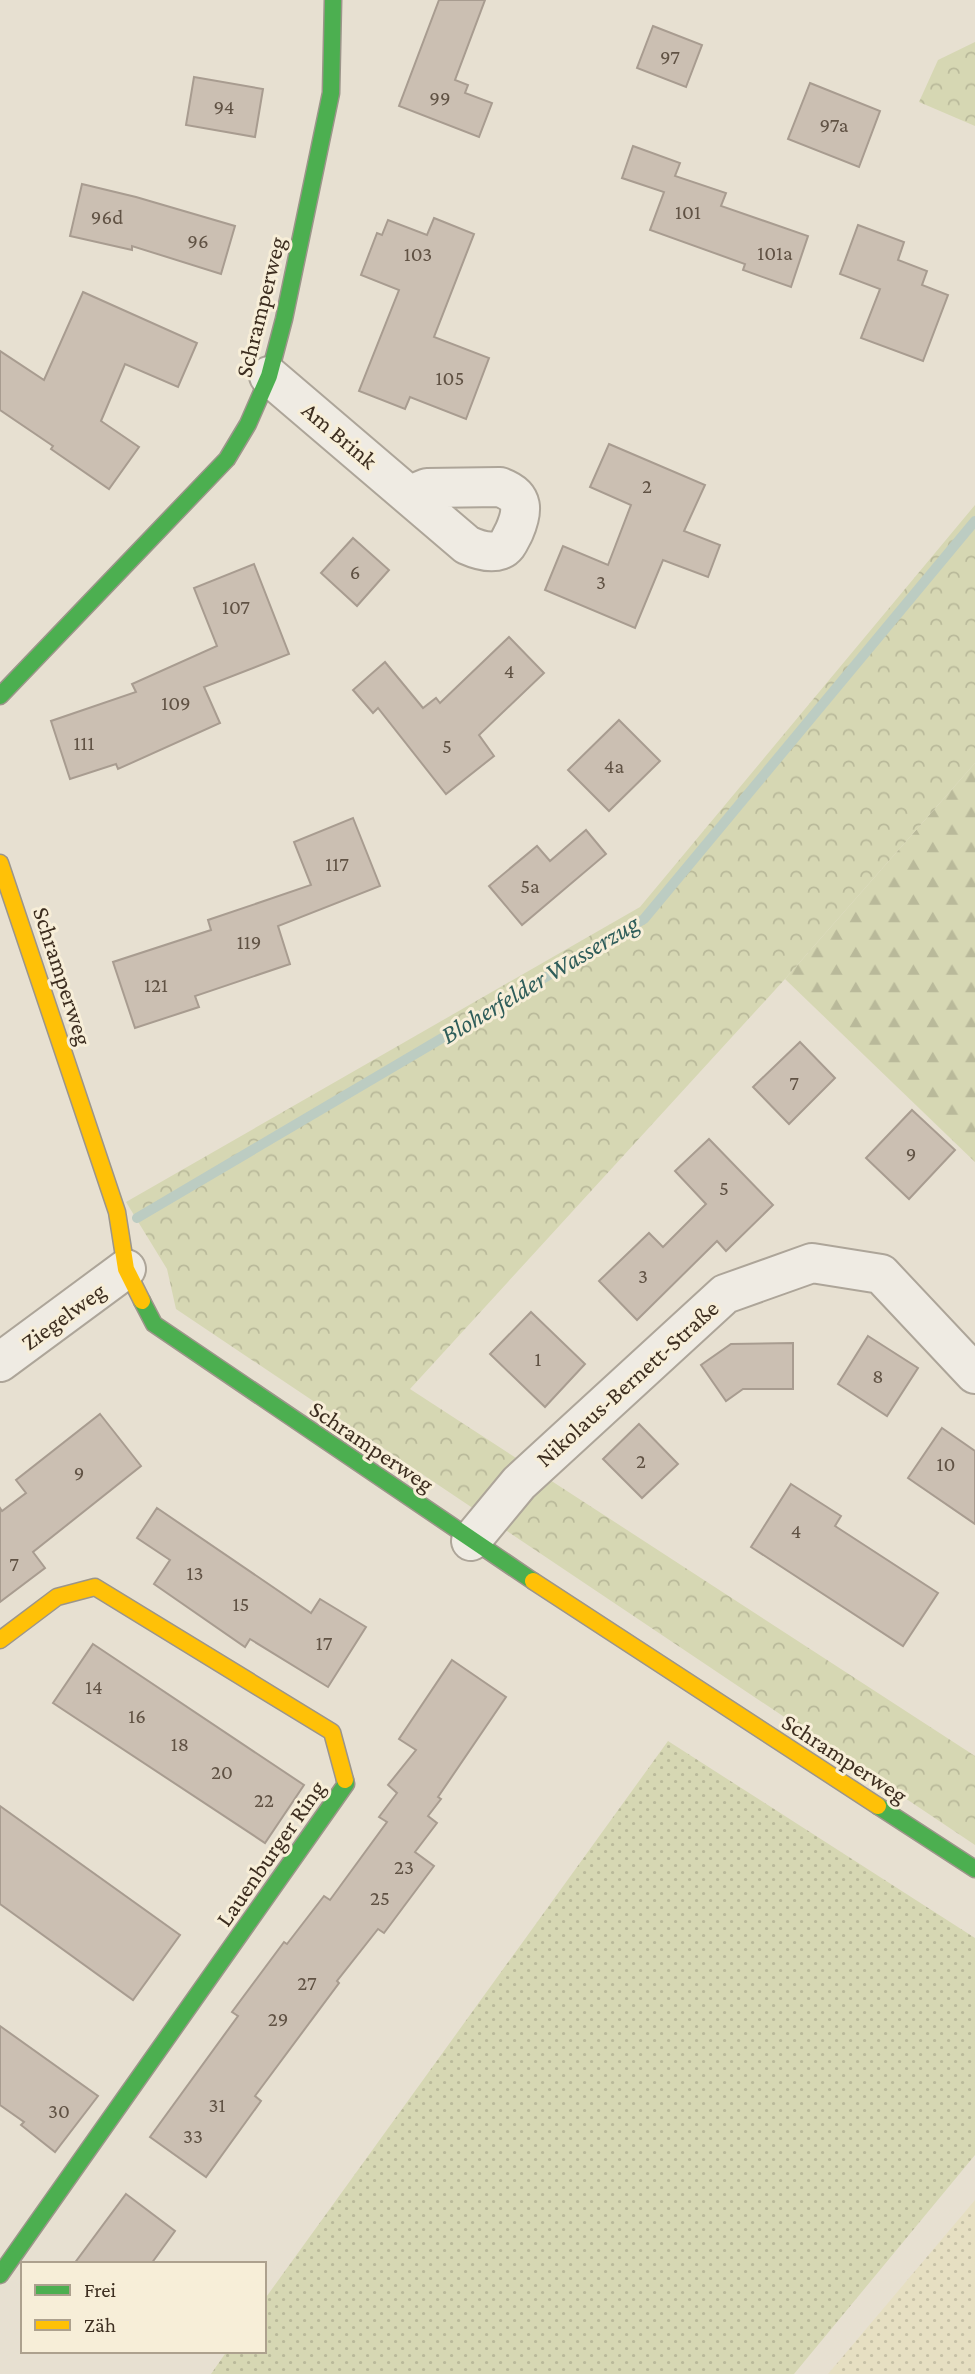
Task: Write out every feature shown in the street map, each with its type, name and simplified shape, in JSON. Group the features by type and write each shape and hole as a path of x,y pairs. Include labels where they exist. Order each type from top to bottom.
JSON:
{"street":[{"name":"Schramperweg","path":"0,696 227,459 248,424 270,376 311,195 331,93 333,0"},
{"name":"Am Brink","path":"270,376 410,495"},
{"name":"Schramperweg","path":"0,863 117,1212 126,1269 154,1324 471,1541 975,1869"},
{"name":"Nikolaus-Bernett-Straße","path":"471,1541 519,1483 726,1294 812,1262 881,1274 975,1374"},
{"name":"Ziegelweg","path":"0,1362 126,1269"},
{"name":"Lauenburger Ring","path":"0,1640 57,1597 95,1587 332,1732 346,1784 0,2275"}],"shaded area":[{"path":"975,2200 975,2374 828,2374"}],"green space":[{"path":"975,42 975,126 919,102 938,60"},
{"path":"975,505 975,763 785,979 410,1389 975,1756 975,1845 176,1309 167,1269 126,1202 640,907"},
{"path":"975,763 975,1162 785,979"},
{"path":"668,1741 975,1938 975,2155 794,2374 211,2374 226,2353 266,2353 266,2297"}],"building":[{"path":"439,0 485,0 455,80 468,85 465,93 492,103 479,137 399,106"},
{"path":"653,26 702,45 686,87 637,68"},
{"path":"194,77 263,89 255,137 186,125"},
{"path":"810,83 880,111 859,167 788,139"},
{"path":"633,146 680,163 675,176 726,193 721,206 808,236 791,287 743,270 745,264 650,230 664,192 622,178"},
{"path":"82,184 235,226 221,274 132,246 132,250 70,236"},
{"path":"434,218 474,234 434,337 489,358 466,419 410,397 405,409 359,391 399,290 361,275 377,233 382,235 388,220 427,235"},
{"path":"858,225 904,242 898,260 927,271 922,285 948,295 923,361 861,338 880,289 840,274"},
{"path":"83,292 197,343 178,387 125,364 101,421 139,447 109,489 0,410 0,351 44,380"},
{"path":"609,444 705,485 684,531 720,545 708,577 663,560 635,628 545,590 563,546 608,565 631,505 590,487"},
{"path":"353,538 389,570 357,606 321,573"},
{"path":"254,564 289,654 204,687 220,723 118,769 116,764 70,779 51,721 136,692 132,684 217,646 194,588"},
{"path":"509,637 544,673 479,735 494,756 446,794 378,708 373,713 353,690 385,662 423,708 436,698 440,703"},
{"path":"619,720 660,761 609,811 568,770"},
{"path":"353,818 380,886 278,926 290,964 195,996 199,1007 135,1028 113,962 211,930 208,920 311,885 294,842"},
{"path":"586,830 606,854 522,925 489,886 537,846 550,861"},
{"path":"800,1042 835,1078 789,1124 753,1087"},
{"path":"912,1110 955,1150 909,1199 866,1158"},
{"path":"709,1139 773,1205 726,1251 717,1241 637,1320 599,1281 649,1233 663,1247 706,1204 675,1171"},
{"path":"531,1312 585,1364 545,1407 490,1354"},
{"path":"868,1336 918,1368 887,1416 838,1384"},
{"path":"793,1343 793,1389 743,1389 726,1401 701,1365 731,1344"},
{"path":"100,1414 141,1466 33,1552 45,1568 0,1602 0,1508 2,1511 26,1493 16,1480"},
{"path":"639,1424 678,1464 642,1498 603,1459"},
{"path":"942,1428 975,1451 975,1524 908,1478"},
{"path":"791,1484 841,1516 835,1526 938,1593 903,1646 751,1547"},
{"path":"157,1508 311,1613 320,1599 366,1627 328,1687 250,1639 245,1647 154,1584 170,1560 137,1538"},
{"path":"93,1644 304,1785 265,1843 53,1703"},
{"path":"452,1660 506,1697 428,1816 437,1823 415,1852 434,1866 384,1933 378,1929 337,1981 339,1983 255,2096 261,2101 206,2177 150,2137 238,2016 232,2012 284,1942 287,1944 324,1896 330,1900 387,1822 379,1817 397,1793 388,1785 416,1750 399,1739"},
{"path":"0,1806 180,1935 133,2000 0,1904"},
{"path":"0,2026 98,2096 55,2152 21,2125 24,2122 0,2105"},
{"path":"126,2194 175,2231 152,2262 75,2262"}],"waterway":[{"name":"Bloherfelder Wasserzug","path":"137,1218 644,919 975,521"}],"traffic: fast":[{"path":"0,696 227,459 248,424 269,376 284,319 331,93 333,0"},
{"path":"142,1301 154,1324 533,1581"},
{"path":"0,2275 346,1784 345,1780"},
{"path":"878,1806 975,1869"}],"traffic: slow":[{"path":"0,863 117,1212 126,1269 142,1301"},
{"path":"533,1581 878,1806"},
{"path":"0,1640 57,1597 95,1587 332,1732 345,1780"}]}
